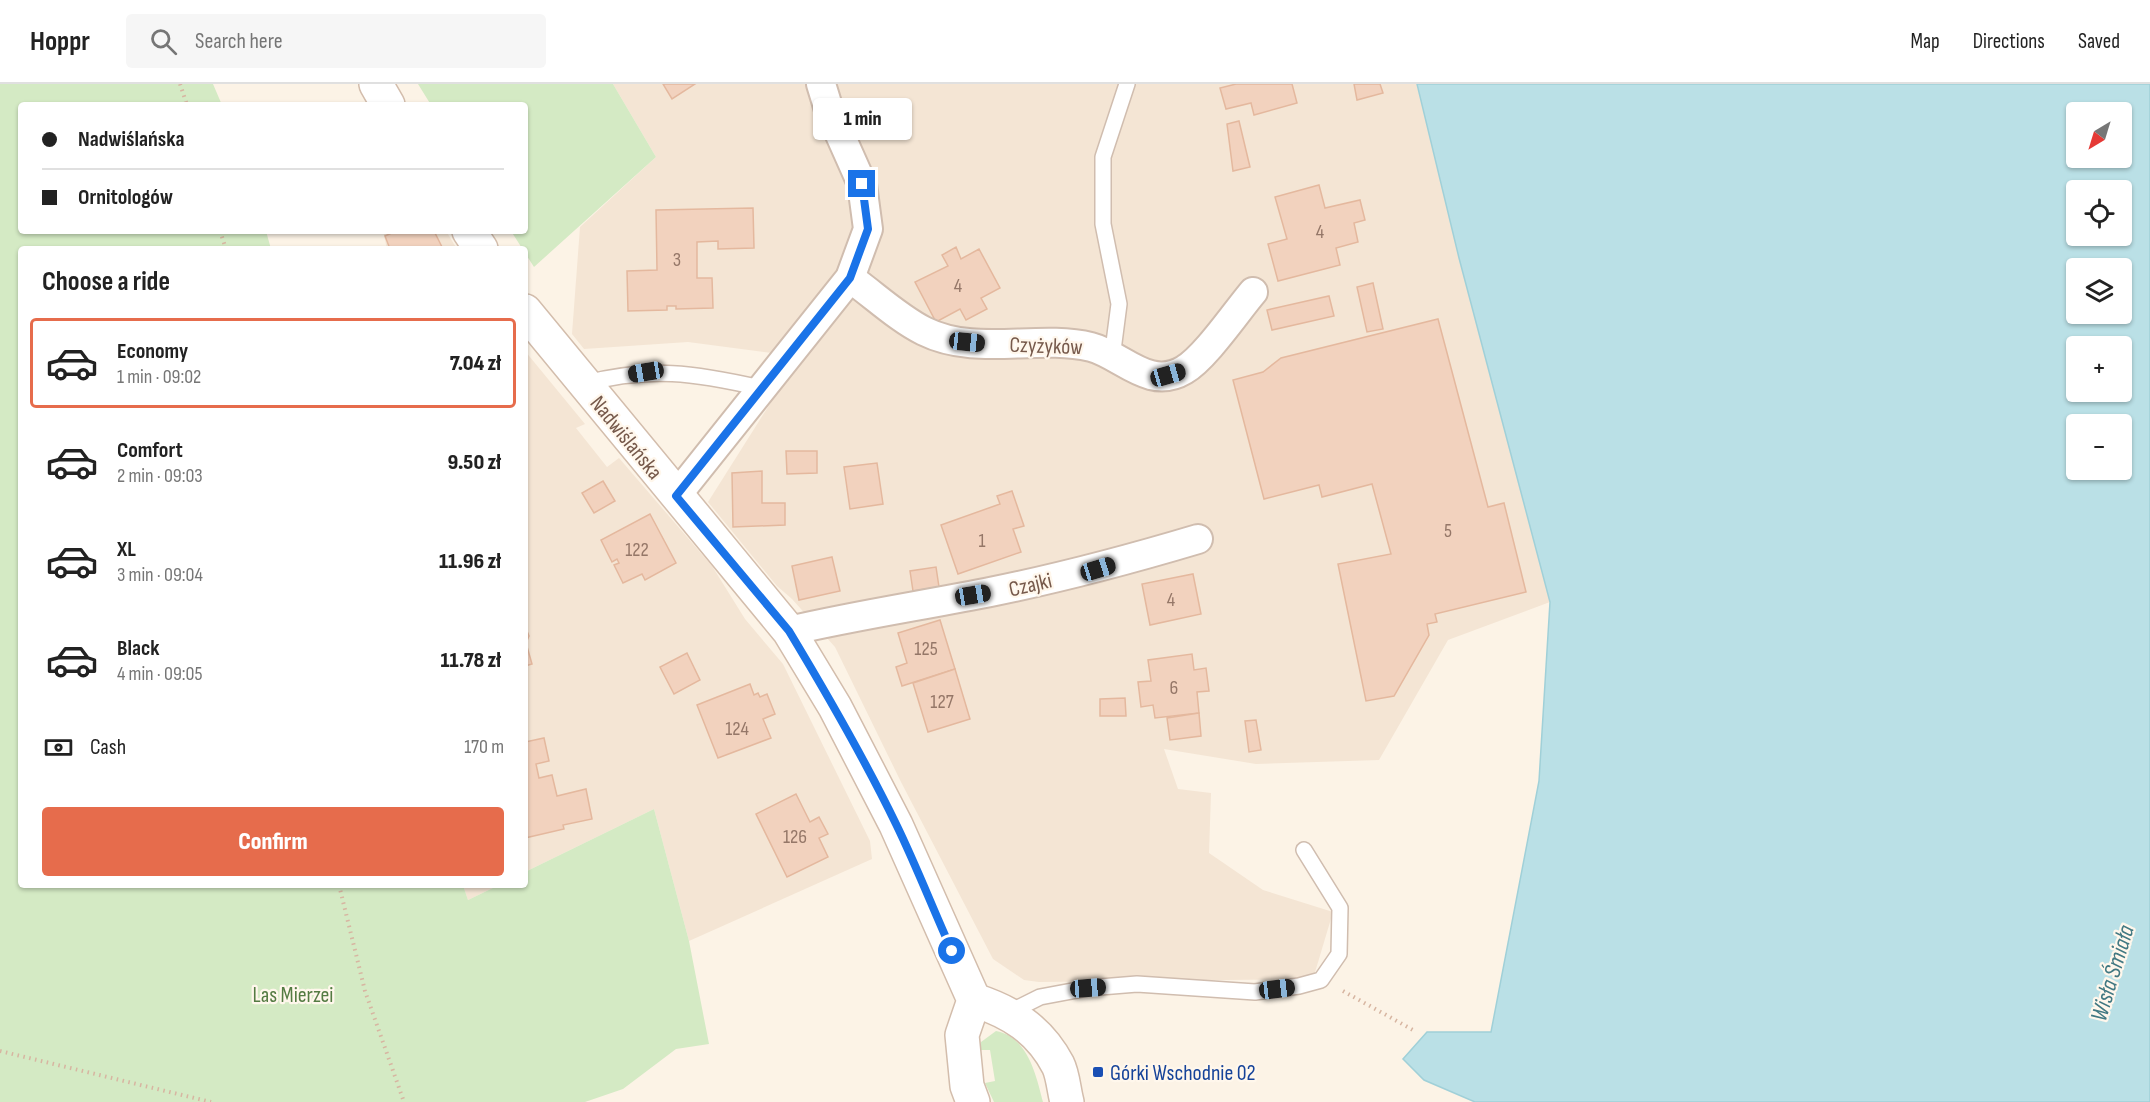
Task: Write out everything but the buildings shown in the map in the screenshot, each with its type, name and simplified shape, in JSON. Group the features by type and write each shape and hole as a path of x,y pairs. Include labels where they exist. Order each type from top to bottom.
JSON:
{"street":[{"path":"376,84 386,102"},
{"path":"676,496 850,278 868,229 862,184 829,110 821,84"},
{"name":"Czyżyków","path":"850,278 924,331 949,340 985,344 1058,342 1093,348 1134,370 1150,375 1168,375 1184,371 1197,360 1253,291"},
{"name":"Nadwiślańska","path":"528,315 789,631 835,708 896,825 974,1000"},
{"name":"Czajki","path":"789,631 847,616 994,592 1098,569 1198,539"},
{"path":"973,1102 967,1086 962,1035 974,1000 1008,1012 1031,1029 1059,1066 1066,1102"}],"lane":[{"path":"1112,358 1119,304 1103,224 1103,157 1127,84"},
{"path":"583,384 646,372 700,374 760,388"},
{"path":"1008,1012 1040,997 1088,988 1137,984 1255,992 1299,986 1321,980 1339,954 1340,908 1304,850"}],"path":[{"path":"180,84 186,102"},
{"path":"340,888 365,991 405,1102"},
{"path":"1321,980 1413,1030"},
{"path":"0,1051 211,1102"}],"shaded area":[{"path":"613,84 1417,84 1459,258 1550,602 1448,640 1379,760 1256,764 1164,749 1178,789 1211,793 1209,853 1263,890 1333,912 1313,979 1039,982 1024,980 993,959 901,782 835,647 792,599 777,586 708,502 792,369 772,353 688,342 584,349 572,334 580,227 656,157"},
{"path":"384,234 448,234 455,246 386,246"},
{"path":"528,355 585,424 576,428 607,467 619,458 712,566 745,619 783,664 870,841 872,859 689,941 654,809 528,871"},
{"path":"464,888 493,888 468,900"}],"green space":[{"name":"Las Mierzei","path":"0,84 213,84 221,102 18,102 18,234 267,234 270,246 18,246 18,888 464,888 468,900 493,888 528,888 528,871 654,809 689,941 709,1044 676,1049 623,1089 585,1102 0,1102"},
{"path":"418,84 613,84 656,157 534,267 528,258 528,246 521,246 513,234 528,234 528,102 429,102"},
{"path":"996,1031 1016,1041 1023,1049 1033,1069 1043,1102 994,1102 985,1083 995,1081 990,1050 981,1050 981,1042"}],"water":[{"name":"Wisła Śmiała","path":"1417,84 2150,84 2150,1102 1475,1102 1424,1080 1403,1059 1427,1032 1491,1032 1539,781 1550,602 1459,258"}],"place":[{"name":"Górki Wschodnie 02","path":"1098,1072"}],"route":[{"path":"862,184 868,229 850,278 676,496 789,631 801,650 835,708 896,825 952,951"}]}
